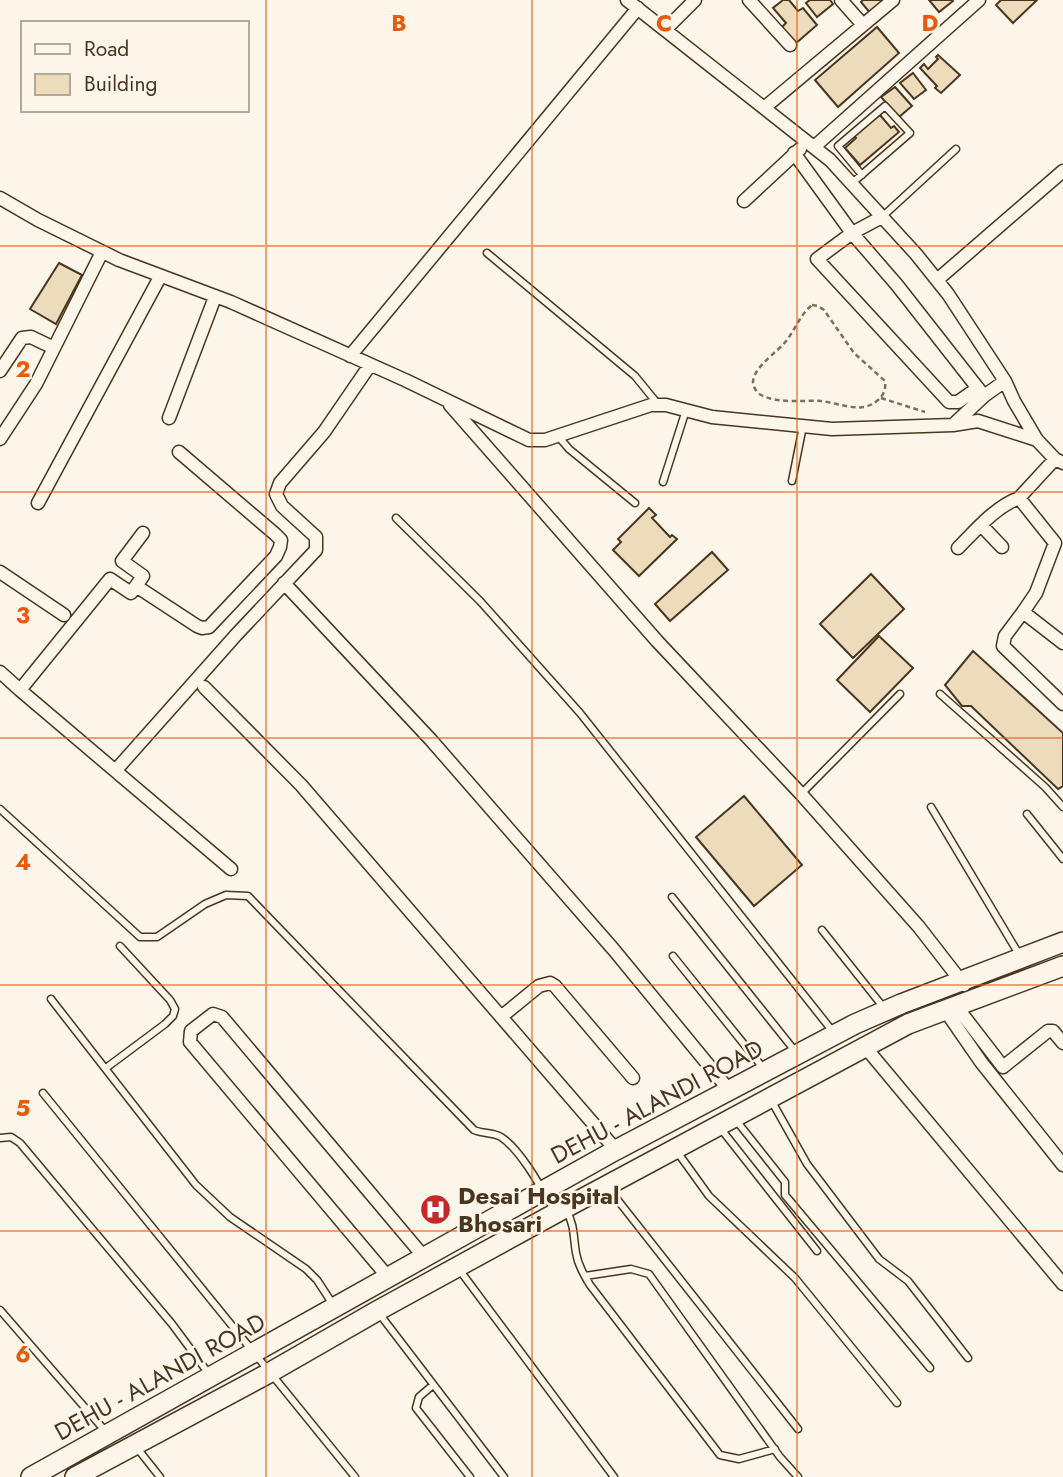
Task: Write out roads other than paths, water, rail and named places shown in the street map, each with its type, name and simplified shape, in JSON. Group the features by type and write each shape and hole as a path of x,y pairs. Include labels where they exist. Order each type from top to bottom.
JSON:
{"main road":[{"name":"DEHU - ALANDI ROAD","path":"31,1477 616,1150 765,1071 886,1010 1063,943"},
{"name":"DEHU - ALANDI ROAD","path":"75,1477 908,1024 1062,968"}],"street":[{"path":"665,30 695,0"},
{"path":"749,0 790,45"},
{"path":"841,0 863,25"},
{"path":"764,108 893,0"},
{"path":"744,201 794,153 811,144 979,0"},
{"path":"350,356 633,4 811,144 882,217 937,280 1005,381 1037,440 1059,461 1019,498 1009,502 981,524 958,548"},
{"path":"794,153 852,233 897,285 981,392"},
{"path":"937,280 1063,171"},
{"path":"0,198 102,252 215,297 350,356 529,440 545,440 651,405 712,417 832,429 953,425 978,421 1037,440"},
{"path":"882,217 852,233 817,259 949,402 958,402 1005,381"},
{"path":"0,439 36,384 102,252"},
{"path":"37,503 160,276"},
{"path":"169,418 215,297"},
{"path":"0,371 22,338 31,337 54,348"},
{"path":"116,771 316,550 316,537 279,502 276,494 280,483 324,432 370,365"},
{"path":"953,425 981,392"},
{"path":"445,399 657,641 801,794 919,927 962,980 957,1005 981,1062 1063,1165"},
{"path":"136,586 197,626 209,627 276,556 280,547 281,540 275,534 180,452"},
{"path":"1019,498 1055,543 1036,593 1005,635 1003,646 1063,704"},
{"path":"981,524 1002,547"},
{"path":"20,690 110,579 131,593 143,576 122,561 143,533"},
{"path":"0,572 64,615"},
{"path":"284,583 440,751 614,950 729,1090"},
{"path":"1023,612 1063,643"},
{"path":"0,672 231,869"},
{"path":"204,687 302,785 616,1150"},
{"path":"501,1017 538,986 550,983 633,1078"},
{"path":"957,1005 1003,1067 1048,1031 1053,1031 1063,1043"},
{"path":"388,1277 190,1042 191,1031 213,1014 222,1017 425,1257"},
{"path":"866,1048 1063,1284"}],"lane":[{"path":"851,184 862,175 910,133 886,106 838,146 862,175"},
{"path":"882,217 956,149"},
{"path":"486,253 635,376 658,405"},
{"path":"663,482 687,410"},
{"path":"792,481 803,426"},
{"path":"558,436 569,449 635,503"},
{"path":"396,518 480,601 571,703 835,1035"},
{"path":"801,794 900,694"},
{"path":"940,694 1045,787 1063,807"},
{"path":"931,807 1021,958"},
{"path":"0,810 140,937 157,937 205,904 226,895 248,897 474,1130 482,1134 496,1135 512,1147 543,1191 572,1223 576,1234 576,1253 585,1276 720,1455 738,1459 775,1449"},
{"path":"1027,814 1063,859"},
{"path":"672,897 798,1054"},
{"path":"822,930 886,1010"},
{"path":"106,1068 165,1024 173,1016 175,1009 170,1000 120,946"},
{"path":"673,956 765,1071"},
{"path":"51,999 196,1185 230,1217 306,1269 335,1307"},
{"path":"43,1093 355,1477"},
{"path":"770,1098 807,1164 871,1249 879,1259 908,1281 968,1358"},
{"path":"727,1121 817,1251"},
{"path":"727,1121 785,1182 785,1195 930,1368"},
{"path":"0,1139 11,1137 20,1143 172,1324 210,1375"},
{"path":"675,1149 709,1196 795,1278 897,1404"},
{"path":"606,1186 798,1429"},
{"path":"457,1267 614,1477"},
{"path":"585,1276 631,1269 649,1274 798,1477"},
{"path":"0,1310 109,1434"},
{"path":"377,1311 504,1477"},
{"path":"433,1385 419,1397 416,1408 470,1477"},
{"path":"134,1444 160,1477"}],"place":[{"name":"Desai Hospital Bhosari","path":"435,1210"}]}
